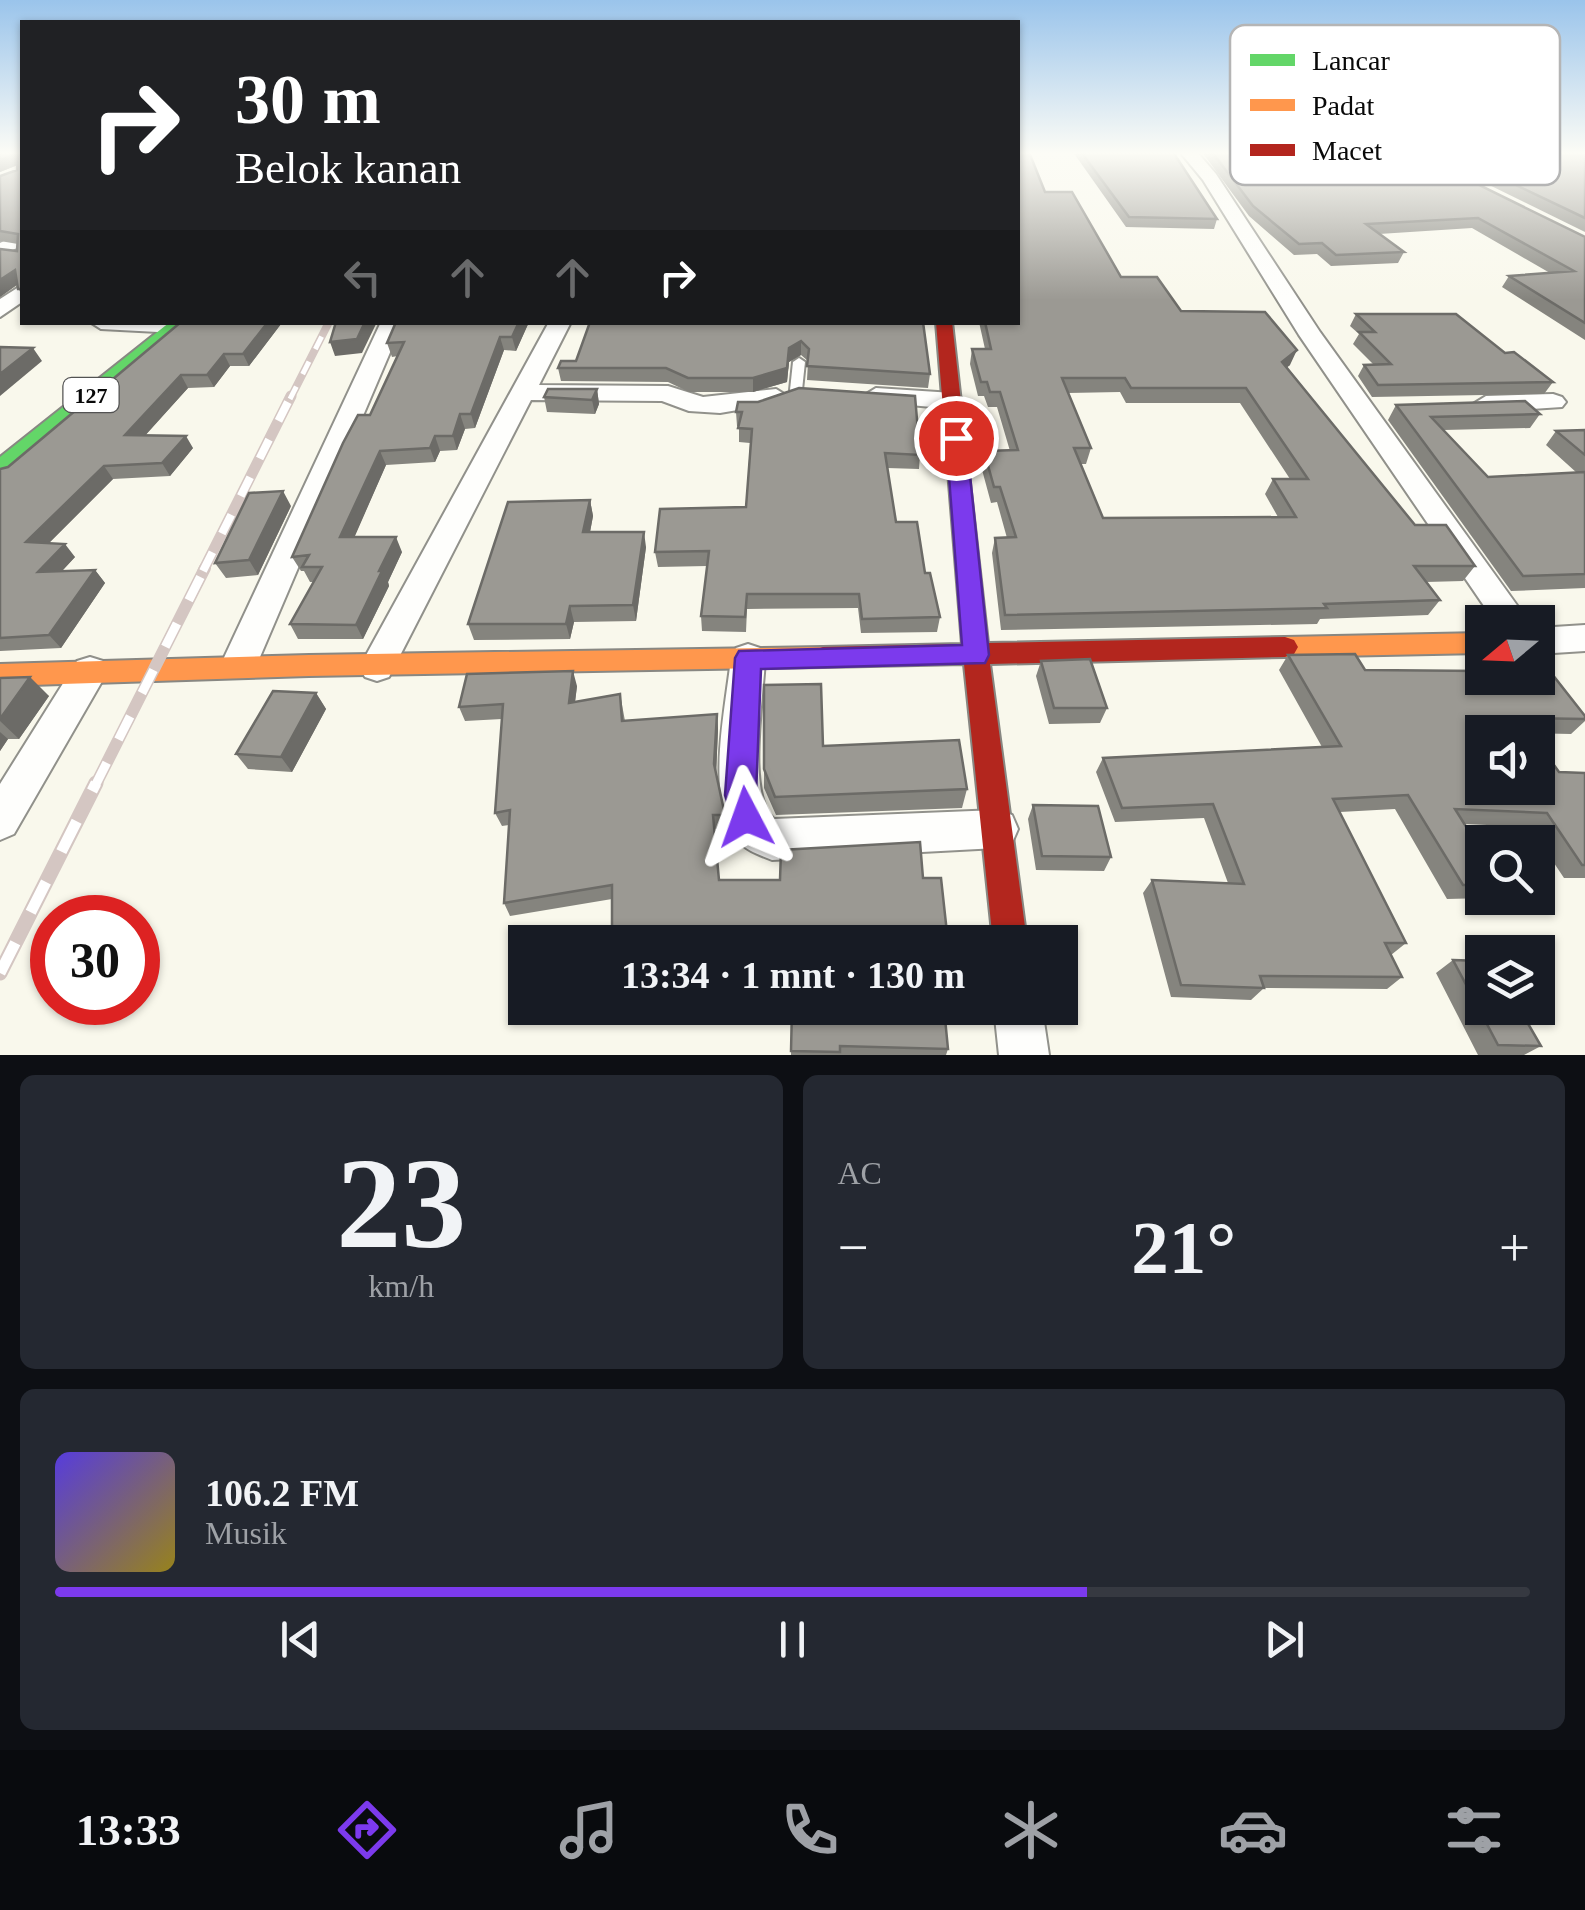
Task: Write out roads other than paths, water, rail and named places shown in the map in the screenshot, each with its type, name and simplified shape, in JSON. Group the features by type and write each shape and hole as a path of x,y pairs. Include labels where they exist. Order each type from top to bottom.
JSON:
{"street":[{"path":"1225,201 1362,409 1501,605"},
{"path":"0,314 20,293"},
{"name":"127","path":"0,467 178,325"},
{"path":"239,664 391,325"},
{"path":"377,667 558,325"},
{"path":"944,325 976,655 1008,925"},
{"path":"522,392 668,394 682,404 757,404 806,391"},
{"path":"854,394 952,401"},
{"path":"1458,405 1552,402"},
{"path":"1362,409 1400,408"},
{"path":"1555,651 1585,638"},
{"path":"0,675 239,664 377,667 1465,643"},
{"path":"748,658 740,795 746,817 758,835 772,840 996,829"},
{"path":"0,821 90,671"},
{"path":"1020,1025 1024,1055"}],"lane":[{"path":"799,362 806,391"}],"railway":[{"path":"290,399 327,325"},
{"path":"203,571 291,396"},
{"path":"95,786 205,568"},
{"path":"0,973 96,783"}]}
